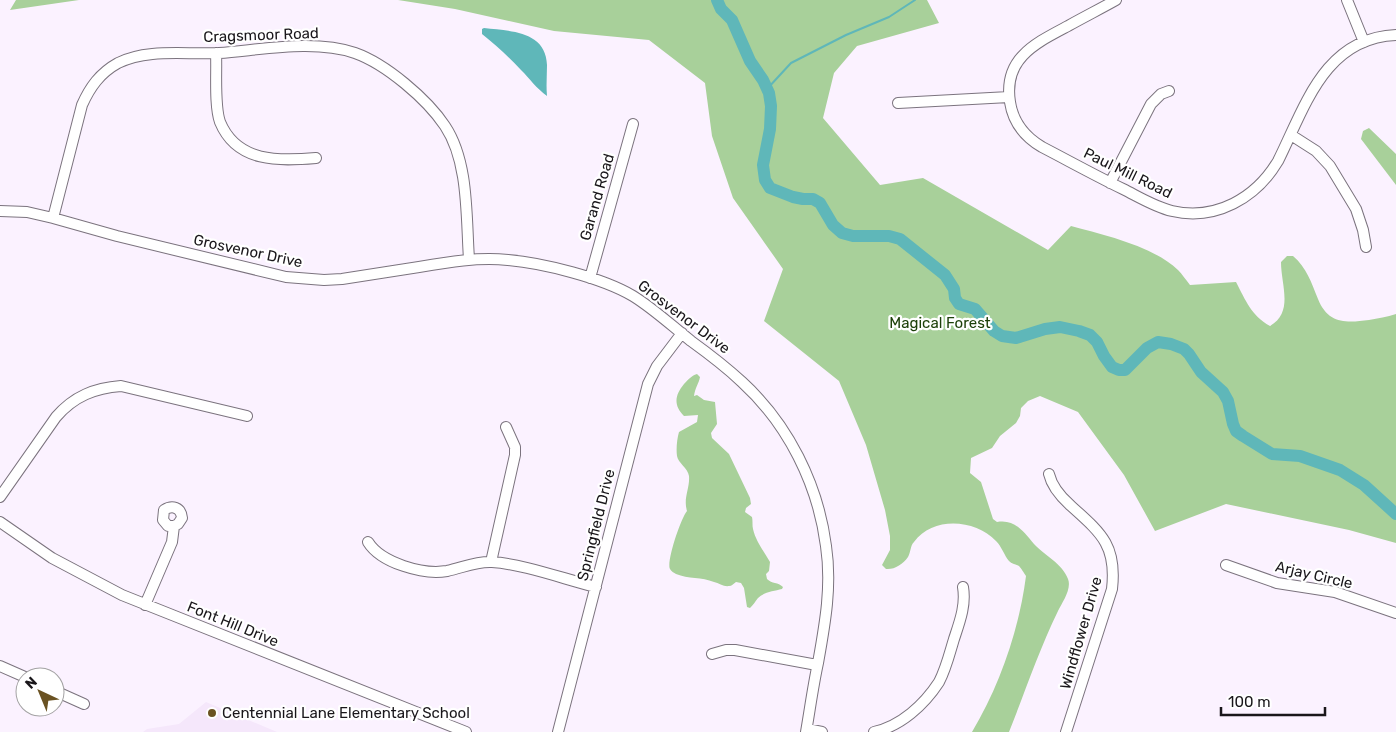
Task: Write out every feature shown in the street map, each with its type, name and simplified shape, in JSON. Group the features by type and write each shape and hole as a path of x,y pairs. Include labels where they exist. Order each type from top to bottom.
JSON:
{"street":[{"name":"Paul Mill Road","path":"1116,0 1041,40 1018,60 1010,77 1009,97 1014,117 1019,127 1034,142 1158,207 1185,213 1214,211 1227,207 1254,190 1272,170 1320,76 1339,57 1364,42 1378,37 1396,35"},
{"path":"1348,0 1364,42"},
{"name":"Cragsmoor Road","path":"53,218 82,105 96,80 107,70 133,57 150,54 216,53 310,46 332,48 355,53 368,59 399,80 433,111 453,140 463,178 469,259"},
{"path":"216,53 217,107 220,121 227,134 237,145 248,153 261,158 274,160 316,158"},
{"path":"1110,183 1151,104 1161,94 1169,91"},
{"path":"898,103 1009,97"},
{"name":"Garand Road","path":"590,278 633,124"},
{"path":"1290,135 1316,151 1330,166 1360,218 1366,247"},
{"name":"Grosvenor Drive","path":"0,211 27,212 126,238 286,276 308,279 342,279 469,259 507,260 528,262 590,278 615,287 632,296 682,333 742,382 762,402 788,438 805,472 821,521 828,571 827,617 806,731"},
{"name":"Springfield Drive","path":"558,732 648,384 657,366 682,333"},
{"path":"0,497 64,407 87,393 121,386 248,416"},
{"path":"491,562 497,530 514,466 515,447 506,427"},
{"name":"Windflower Drive","path":"1049,474 1051,481 1062,497 1099,532 1106,542 1114,566 1112,590 1066,732"},
{"name":"Font Hill Drive","path":"0,522 38,549 77,572 145,605 466,732"},
{"path":"145,605 172,542 174,526"},
{"path":"368,542 378,554 386,559 428,572 447,571 478,563 491,562 512,565 596,587"},
{"name":"Arjay Circle","path":"1226,565 1272,581 1335,592 1396,613"},
{"path":"874,732 907,717 919,707 940,680 963,613 963,586"},
{"path":"712,654 726,650 735,650 817,665"},
{"path":"0,666 15,673"},
{"path":"65,695 84,704"},
{"path":"806,731 822,732"}],"shaded area":[{"name":"Centennial Lane Elementary School","path":"206,702 277,732 143,732 147,729 179,724"}],"green space":[{"path":"16,0 79,0 10,10"},
{"name":"Magical Forest","path":"398,0 927,0 939,23 857,46 834,73 823,118 880,185 923,178 1048,250 1071,226 1128,242 1168,262 1178,270 1190,285 1236,282 1254,312 1263,322 1270,326 1282,313 1284,306 1281,262 1287,256 1293,256 1302,265 1322,307 1332,317 1353,322 1396,314 1396,543 1349,530 1226,504 1155,531 1124,475 1078,412 1040,396 1028,401 1021,408 1020,416 1016,423 1000,436 992,448 971,458 970,473 981,482 993,519 997,522 1009,522 1018,527 1062,569 1068,579 1069,587 1045,641 1009,732 972,732 1000,676 1007,657 1019,617 1026,576 1019,566 1009,561 998,543 987,534 977,528 954,524 943,524 922,534 913,544 908,557 898,566 886,569 882,565 890,550 890,536 885,510 866,445 839,381 764,321 783,269 733,198 712,136 705,83 649,40 554,31 455,9"},
{"path":"1369,128 1396,154 1396,185 1361,139 1363,131"},
{"path":"697,374 700,377 694,396 697,395 704,400 715,402 717,424 711,433 712,438 729,454 750,498 751,504 746,508 745,512 752,517 756,538 770,562 769,571 766,574 767,579 783,587 760,596 750,608 747,607 744,588 741,583 736,582 731,586 725,586 709,580 681,576 674,573 669,565 681,522 687,511 686,502 689,476 677,456 679,432 697,422 698,415 684,416 678,408 676,400 684,384"}],"water":[{"path":"482,29 505,30 525,35 540,45 545,54 547,65 547,96 482,34"}],"waterway":[{"path":"717,0 721,9 732,20 750,61 769,93 771,106 770,129 763,165 765,180 770,188 793,197 813,199 820,203 833,225 842,233 853,236 889,236 900,239 945,275 954,289 955,298 959,304 975,309 994,331 1002,336 1016,338 1045,329 1060,327 1079,331 1090,335 1097,342 1112,367 1119,370 1125,370 1147,348 1158,342 1184,349 1201,372 1223,392 1228,401 1236,431 1272,454 1300,456 1340,470 1364,485 1396,514"},
{"path":"767,89 791,63 846,35 889,17 915,0"}],"place":[{"name":"Centennial Lane Elementary School","path":"212,713"}]}
